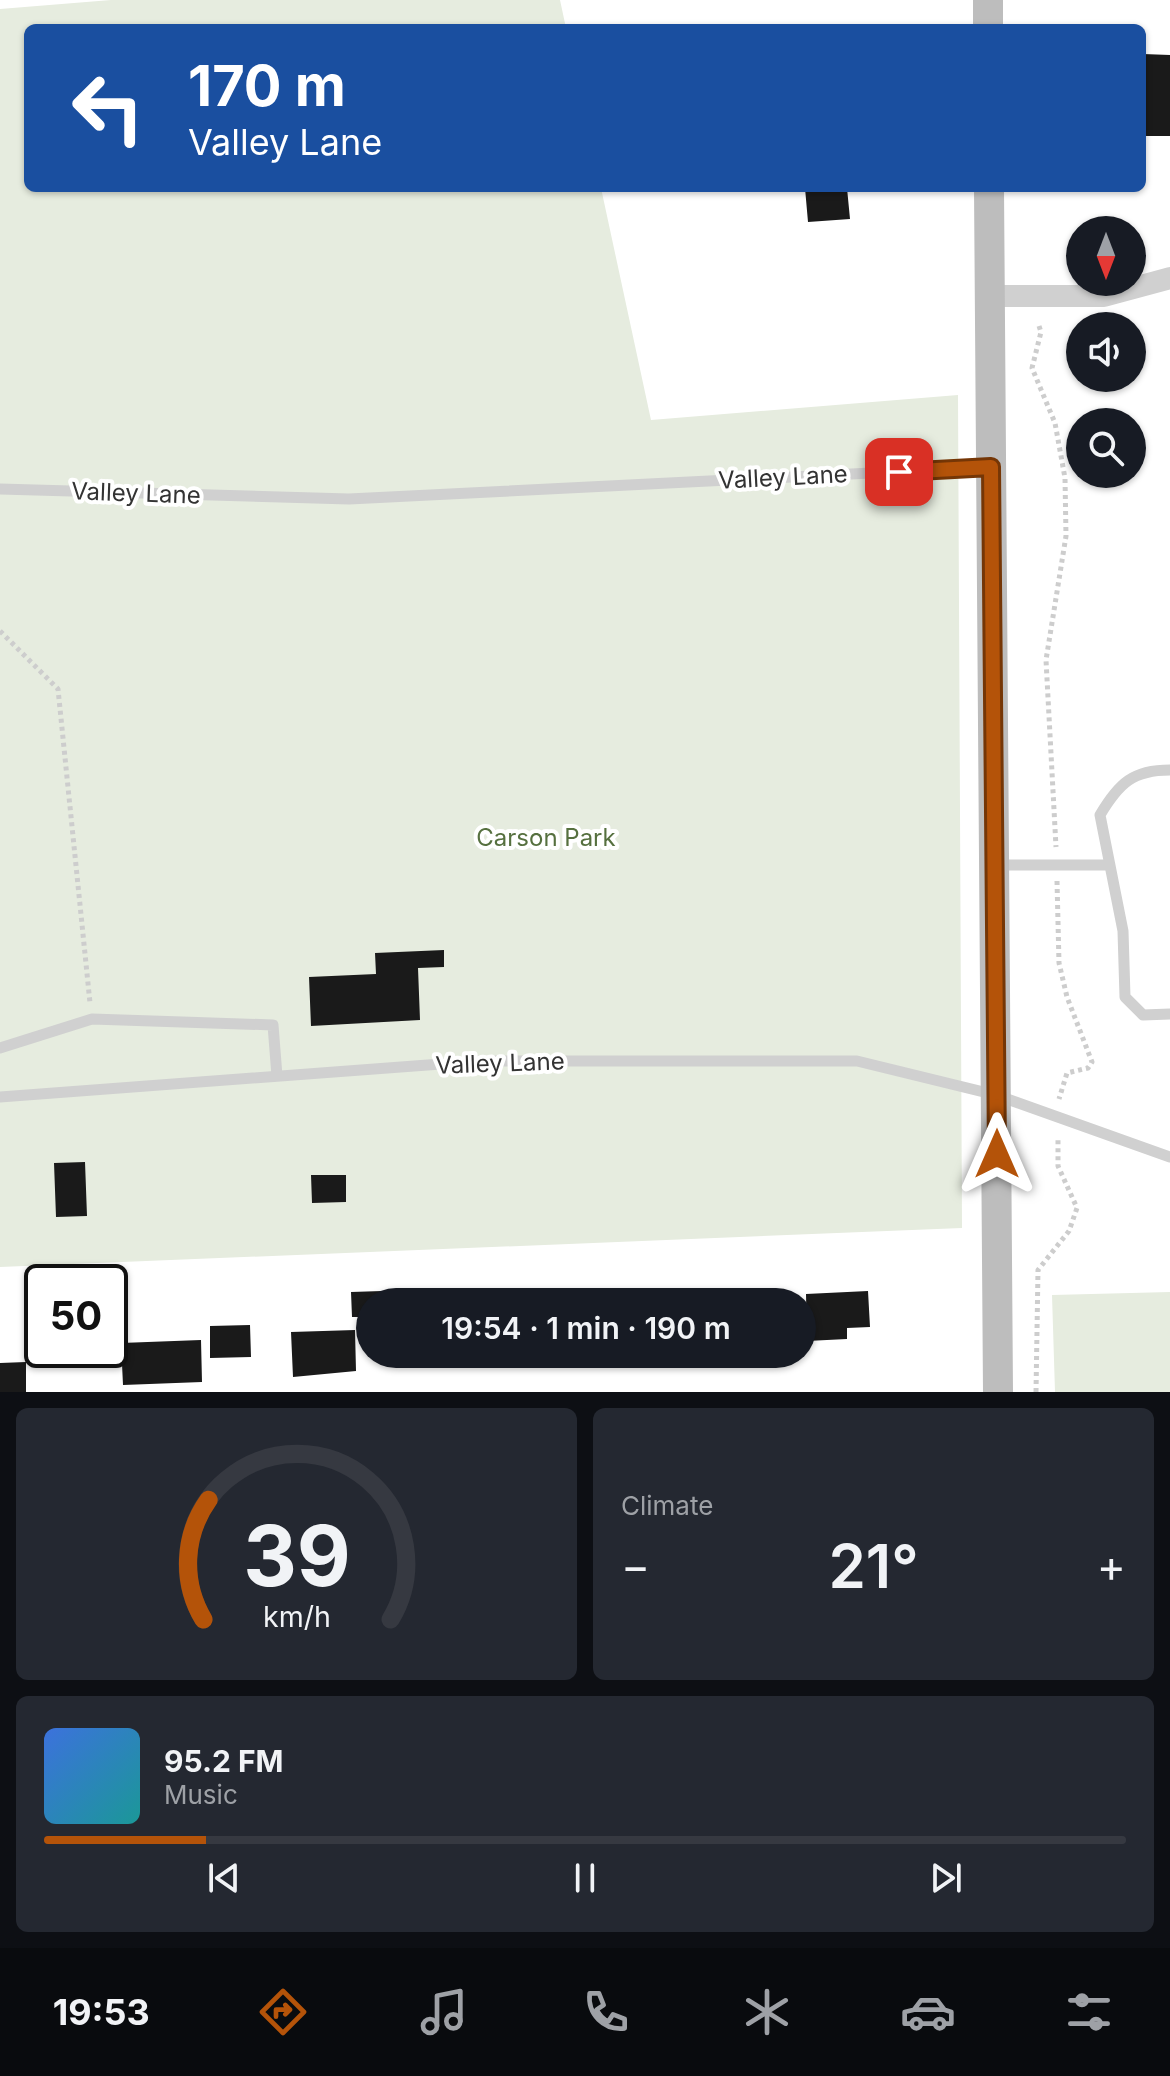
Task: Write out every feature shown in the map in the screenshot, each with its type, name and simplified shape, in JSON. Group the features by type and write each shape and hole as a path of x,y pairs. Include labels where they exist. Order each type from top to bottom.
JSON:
{"main road":[{"path":"988,0 988,24"},
{"path":"989,192 998,1392"}],"street":[{"path":"989,296 1104,296 1170,278"}],"lane":[{"name":"Valley Lane","path":"0,489 349,499 991,467"},
{"path":"1170,770 1144,770 1114,791 1100,815 1123,931 1125,997 1143,1015 1170,1014"},
{"path":"994,865 1110,865"},
{"path":"0,1048 92,1019 273,1025 277,1076"},
{"name":"Valley Lane","path":"0,1097 481,1061 857,1061 996,1095 1170,1157"}],"path":[{"path":"1039,326 1041,332 1032,368 1055,423 1065,478 1066,536 1046,660 1056,815"},
{"path":"0,631 58,689 92,1019"},
{"path":"1057,902 1059,963 1067,997 1092,1062 1088,1068 1067,1073 1059,1101"},
{"path":"1036,1392 1038,1270 1069,1231 1077,1208 1058,1166"}],"green space":[{"name":"Carson Park","path":"111,0 560,0 565,24 24,24 24,192 602,192 651,420 958,395 962,1228 0,1267 0,9"},
{"path":"1170,1292 1170,1392 1055,1392 1052,1295"}],"building":[{"path":"1146,54 1170,55 1170,136 1146,136"},
{"path":"805,192 847,192 850,219 808,222"},
{"path":"444,950 444,967 418,968 420,1020 311,1026 309,977 376,974 375,953"},
{"path":"85,1162 87,1216 56,1217 54,1163"},
{"path":"311,1175 346,1175 346,1202 312,1203"},
{"path":"868,1291 870,1327 847,1328 847,1339 816,1341 816,1294"},
{"path":"351,1292 356,1292 356,1317 352,1317"},
{"path":"250,1325 251,1357 210,1358 210,1326"},
{"path":"355,1330 356,1371 293,1377 291,1332"},
{"path":"201,1340 202,1382 123,1385 122,1368 128,1368 128,1343"},
{"path":"24,1362 26,1392 0,1392 0,1363"}],"route":[{"path":"899,472 991,467 997,1154"}]}
